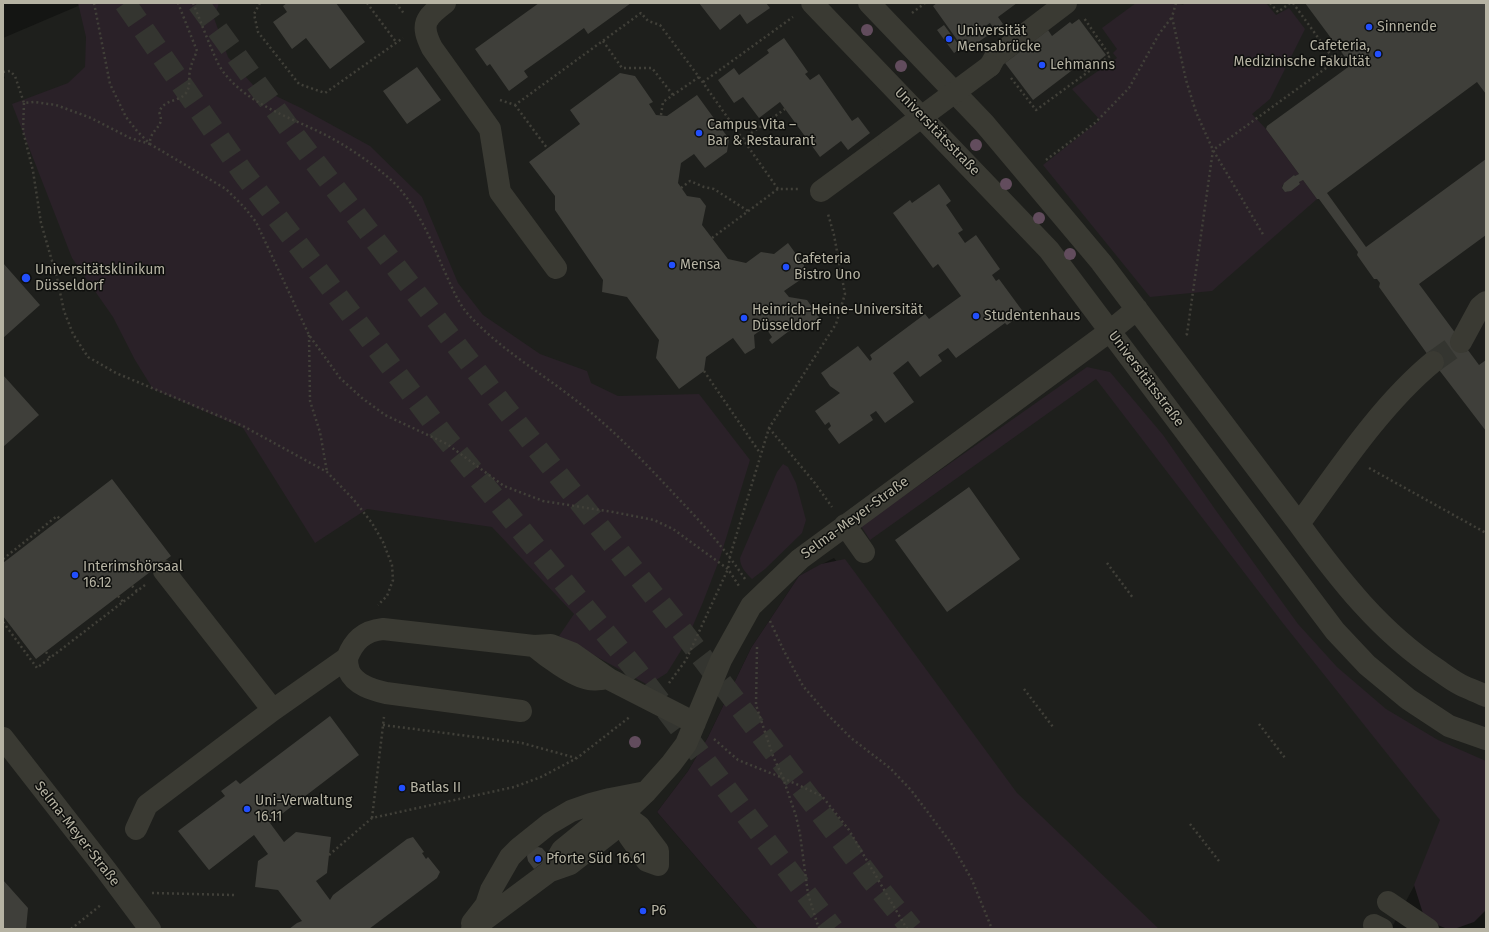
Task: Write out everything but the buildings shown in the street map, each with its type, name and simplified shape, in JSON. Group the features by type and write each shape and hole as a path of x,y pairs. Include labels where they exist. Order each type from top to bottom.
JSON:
{"street":[{"path":"445,3 428,17 425,28 427,38 432,48 490,129 500,192 556,268"},
{"name":"Universitätsstraße","path":"812,3 1048,250 1335,631 1373,670 1408,699 1449,726 1486,739"},
{"path":"869,3 984,123 1101,262 1326,561 1355,597 1389,633 1426,662 1460,685 1486,696"},
{"path":"821,190 889,141 992,62 1074,9"},
{"path":"1461,342 1480,307 1486,302"},
{"name":"Selma-Meyer-Straße","path":"472,929 550,871 570,864 611,832 623,814 646,792 671,764 686,744 721,660 755,602 800,559 1110,331 1137,309"},
{"path":"1299,524 1361,440 1413,379 1433,362"},
{"path":"845,525 864,552"},
{"path":"1301,585 1326,561"},
{"path":"164,572 274,710"},
{"path":"521,711 386,693 370,689 357,680 349,671 347,658 351,647 363,635 373,630 382,629 534,646 551,645 572,653 609,679 695,724"},
{"path":"136,829 146,805 347,658"},
{"name":"Selma-Meyer-Straße","path":"3,738 150,929"},
{"path":"468,929 486,905 491,890 510,857 549,824 571,811 591,804 646,792"},
{"path":"1388,902 1428,929"}],"path":[{"path":"94,3 110,84 126,117 150,144"},
{"path":"150,144 151,137 160,124 162,118 159,112 162,107 170,101 178,99 185,94 188,88 189,73 198,51 178,3"},
{"path":"193,3 216,59 224,73 234,84 256,102 340,142 391,180 410,201 435,248 453,290 465,311 483,331 517,358 582,405 617,435 714,536 730,556 803,686 828,716 851,738 890,768 911,790 951,844 972,880 992,929"},
{"path":"260,3 254,14 258,32 299,84 325,94 396,42 367,3"},
{"path":"1027,174 1095,122 1129,88 1159,34 1172,17 1176,3"},
{"path":"1270,3 1278,12 1292,3 1335,61"},
{"path":"992,62 1036,110 1110,56 1074,9"},
{"path":"515,105 641,13 648,21 660,25 703,82 778,189"},
{"path":"703,82 794,17"},
{"path":"1172,17 1186,80 1196,112 1213,150 1264,236"},
{"path":"603,41 622,68 652,68 673,95"},
{"path":"1168,352 1187,334 1213,150 1344,54"},
{"path":"3,72 10,71 15,76 24,104 24,131 33,171 41,223 64,310 73,334 88,357 116,373 243,426 327,472 354,500 372,523 383,542 392,566 393,580 387,596 365,621 363,635"},
{"path":"661,115 663,102 699,77"},
{"path":"497,99 515,105 547,148"},
{"path":"24,104 34,102 56,105 91,118 130,138 150,144 226,189 244,207 256,222 309,335 340,378 362,398 386,415 447,444 504,486 543,500 654,520 673,529 728,569 755,602 756,705 772,756 783,778 796,816 800,834 808,894 819,929"},
{"path":"743,139 785,109"},
{"path":"681,188 690,181 704,187 714,189 748,211"},
{"path":"329,855 372,818 514,787 541,777 577,758 666,687 686,660 728,569 730,556 760,453 769,428 836,324 845,294 834,235 821,190 778,189 712,238"},
{"path":"309,335 310,401 320,432 327,472"},
{"path":"704,371 760,453"},
{"path":"769,428 814,482 845,525"},
{"path":"1349,456 1486,533"},
{"path":"3,559 57,516 60,519"},
{"path":"1107,563 1133,598"},
{"path":"3,622 37,668 136,591 164,572"},
{"path":"132,586 136,591"},
{"path":"118,596 123,602"},
{"path":"46,652 50,658"},
{"path":"1024,689 1053,727"},
{"path":"372,818 386,693"},
{"path":"695,724 738,760 822,796 849,830 907,929"},
{"path":"1260,724 1285,758"},
{"path":"382,725 522,743 577,758"},
{"path":"1190,824 1219,861"},
{"path":"134,908 152,893 234,895"},
{"path":"72,929 99,907"}],"shaded area":[{"path":"78,3 219,3 214,18 228,57 253,85 301,108 370,146 422,197 458,283 483,315 540,354 587,371 591,383 618,396 699,394 750,460 720,558 703,602 685,644 667,673 648,685 559,636 574,614 492,527 367,509 315,543 243,428 153,389 135,360 113,317 72,258 12,104 68,83 85,67 86,37"},
{"name":"Heinrich-Heine-Universität Düsseldorf","path":"85,3 1486,3 1486,784 1447,825 1391,929 1144,929 1013,804 834,558 799,576 751,648 708,737 688,771 657,812 758,929 3,929 3,79 5,78 3,74 3,38"},
{"path":"1136,3 1176,3 1183,5 1185,3 1266,3 1276,15 1289,8 1305,29 1270,99 1252,114 1266,129 1299,174 1294,175 1282,186 1283,190 1287,192 1300,184 1299,182 1303,180 1317,199 1212,291 1150,297 1043,165 1100,120 1072,89 1117,58 1113,53 1117,49 1102,28"},
{"path":"1087,367 1110,372 1163,435 1298,624 1337,667 1386,709 1438,740 1486,761 1486,910 1474,922 1457,928 1445,928 1425,920 1414,885 1440,820 1282,622 1096,379 870,540 861,526"},
{"path":"783,464 788,467 796,483 806,520 802,533 765,569 752,579 742,567 740,558 777,472"},
{"path":"845,559 1017,793 1159,929 758,929 657,812 688,771 708,737 751,648 799,576 821,564"}],"tunnel":[{"path":"125,3 244,174 444,436 635,669 833,929"},
{"path":"198,3 297,139 501,403 682,631 871,879 912,929"},
{"path":"1433,362 1461,342"}],"place":[{"name":"Sinnende","path":"1369,27"},
{"name":"Universität Mensabrücke","path":"949,39"},
{"name":"Cafeteria, Medizinische Fakultät","path":"1378,54"},
{"name":"Lehmanns","path":"1042,65"},
{"name":"Campus Vita – Bar & Restaurant","path":"699,133"},
{"name":"Mensa","path":"672,265"},
{"name":"Cafeteria Bistro Uno","path":"786,267"},
{"name":"Universitätsklinikum Düsseldorf","path":"26,278"},
{"name":"Studentenhaus","path":"976,316"},
{"name":"Heinrich-Heine-Universität Düsseldorf","path":"744,318"},
{"name":"Interimshörsaal 16.12","path":"75,575"},
{"name":"Batlas II","path":"402,788"},
{"name":"Uni-Verwaltung 16.11","path":"247,809"},
{"name":"Pforte Süd 16.61","path":"538,859"},
{"name":"P6","path":"643,911"}]}
